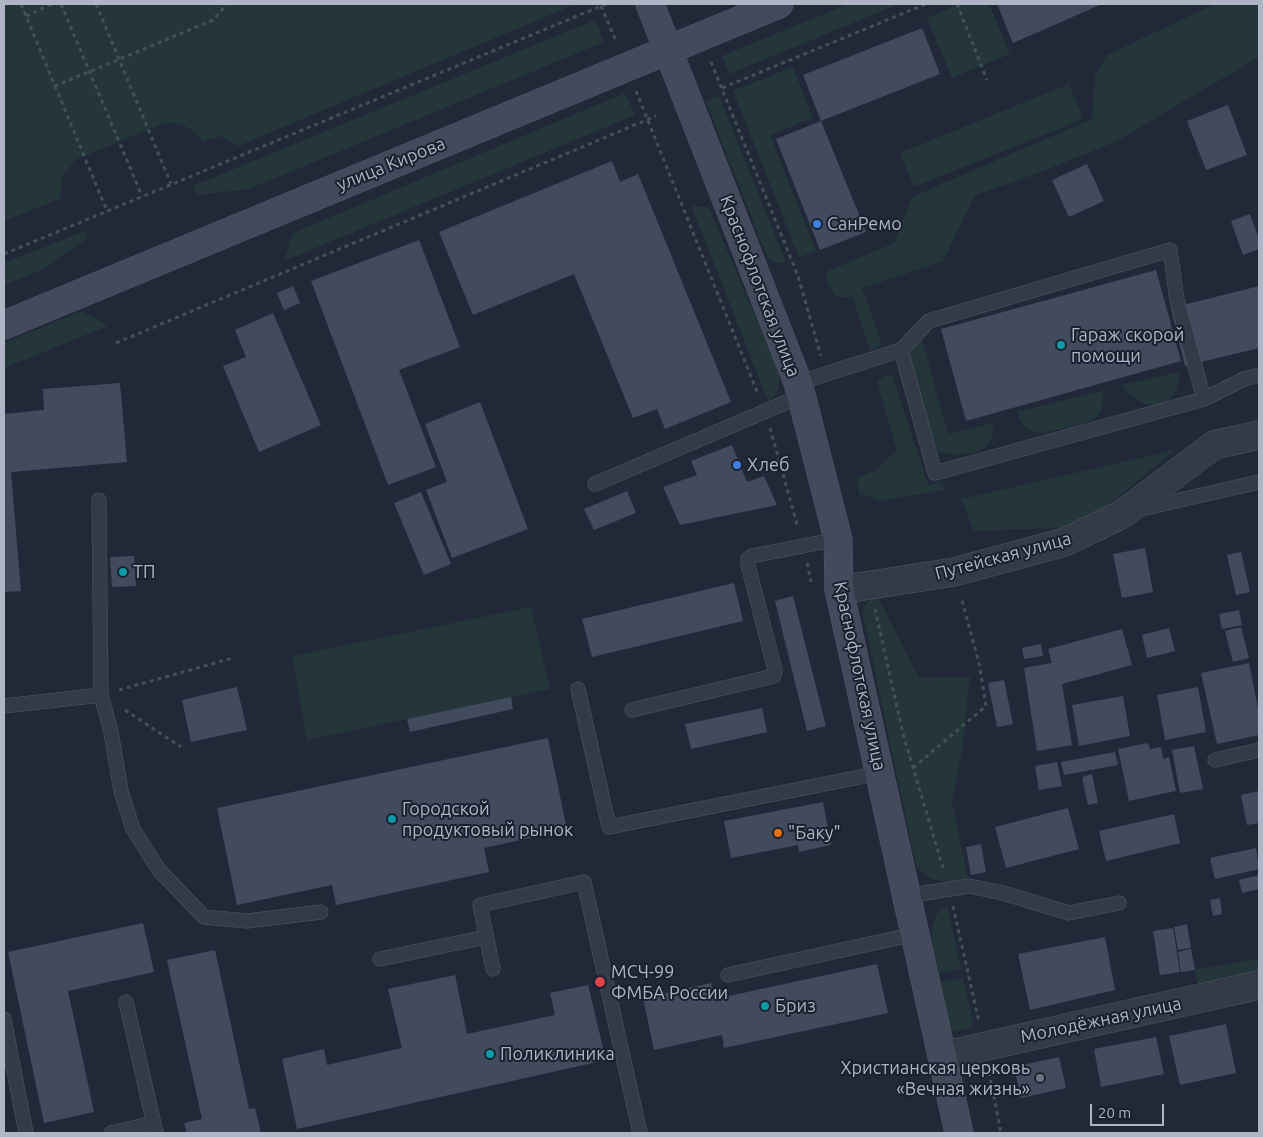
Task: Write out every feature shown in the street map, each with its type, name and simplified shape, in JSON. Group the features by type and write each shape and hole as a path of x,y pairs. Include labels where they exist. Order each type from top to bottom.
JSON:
{"street":[{"name":"Краснофлотская улица","path":"650,4 800,390 838,539 839,590 959,1133"},
{"name":"улица Кирова","path":"4,325 779,4"},
{"name":"Путейская улица","path":"839,590 954,572 1065,542 1121,515 1214,445 1259,435"},
{"name":"Молодёжная улица","path":"942,1056 1259,985"}],"lane":[{"path":"595,484 800,390 901,350 929,321 1170,250 1177,300 1204,399"},
{"path":"901,350 936,473 1204,399 1244,378 1259,375"},
{"path":"1121,515 1259,482"},
{"path":"99,500 101,695 111,732 121,791 133,829 159,870 204,917 247,921 321,912"},
{"path":"632,710 774,676 775,670 748,559 752,556 838,539"},
{"path":"578,689 609,827 880,772"},
{"path":"4,706 101,695"},
{"path":"1215,760 1259,750"},
{"path":"493,969 480,904 584,882 640,1133"},
{"path":"907,896 969,886 1003,893 1069,913 1119,903"},
{"path":"728,975 915,934"},
{"path":"380,959 486,937"},
{"path":"111,1133 155,1128 126,1002"},
{"path":"4,1020 26,1133"}],"path":[{"path":"20,4 107,211"},
{"path":"26,16 52,4"},
{"path":"61,4 142,196"},
{"path":"96,4 171,184"},
{"path":"55,86 212,20 227,4"},
{"path":"4,254 606,4"},
{"path":"722,88 926,4"},
{"path":"957,4 988,80"},
{"path":"601,6 616,41"},
{"path":"711,62 798,276"},
{"path":"636,91 647,120"},
{"path":"116,343 656,116"},
{"path":"913,768 986,706 979,663 954,572"},
{"path":"870,586 902,734 950,890 1001,1133"},
{"path":"101,695 233,658"}],"shaded area":[{"path":"4,4 576,4 238,146 221,136 203,142 187,127 164,123 75,160 62,178 60,199 4,221"},
{"path":"848,4 899,4 729,74 722,56"},
{"path":"960,4 989,4 1010,54 952,78 927,18"},
{"path":"1215,4 1259,4 1259,57 1115,142 1033,175 975,195 943,261 862,288 882,345 870,350 853,298 837,297 828,283 826,272 894,243 912,197 1092,119 1095,76 1107,55"},
{"path":"595,20 604,42 249,189 196,195 193,186"},
{"path":"793,67 813,118 770,135 816,251 799,257 733,91"},
{"path":"1069,84 1083,119 914,187 900,153"},
{"path":"625,93 635,115 284,261 293,233"},
{"path":"719,96 786,262 775,262 767,256 706,102"},
{"path":"691,205 709,208 779,372 777,392 768,401"},
{"path":"85,231 87,238 44,269 4,285 4,263"},
{"path":"82,311 108,326 4,368 4,343"},
{"path":"922,340 948,434 994,423 993,434 989,442 976,452 967,454 939,453 900,359"},
{"path":"1179,372 1177,386 1173,395 1167,402 1158,405 1140,401 1122,385"},
{"path":"892,375 928,485 943,482 943,490 881,501 859,493 857,478 876,470 897,450 877,383 883,376"},
{"path":"1102,391 1103,401 1097,415 1092,420 1077,425 1036,433 1030,431 1025,426 1017,412"},
{"path":"1175,450 1082,527 974,531 961,499"},
{"path":"877,595 919,678 970,677 962,751 952,802 968,880 939,881 927,876 916,865 863,615 867,603"},
{"path":"531,607 550,689 307,740 292,656"},
{"path":"947,905 961,969 939,973 933,946 932,927 939,911"},
{"path":"1259,959 1259,973 1198,986 1195,970"},
{"path":"963,978 974,1027 950,1032 941,982"}],"building":[{"path":"997,4 1102,4 1013,43"},
{"path":"922,28 940,74 821,121 803,75"},
{"path":"1228,105 1247,155 1206,170 1187,121"},
{"path":"821,121 866,232 820,250 776,139"},
{"path":"612,161 620,182 638,174 731,402 665,429 657,409 633,418 574,274 473,315 439,232"},
{"path":"1087,164 1104,201 1069,217 1052,180"},
{"path":"1250,214 1259,239 1259,249 1243,255 1231,221"},
{"path":"419,240 460,347 399,370 436,467 388,485 311,281"},
{"name":"Гараж скорой помощи","path":"1156,270 1181,361 966,421 941,329"},
{"path":"293,286 300,303 284,310 277,293"},
{"path":"1259,286 1259,348 1185,366 1171,308"},
{"path":"273,313 321,425 259,452 223,366 246,357 235,330"},
{"path":"120,383 127,462 11,472 21,591 4,592 4,414 44,410 43,389"},
{"path":"480,402 528,529 452,558 426,490 447,482 425,424"},
{"path":"732,445 747,482 764,476 777,505 680,525 663,487 697,475 691,461"},
{"path":"627,491 636,513 594,530 584,509"},
{"path":"421,492 451,564 424,575 394,503"},
{"path":"1145,548 1153,592 1122,598 1113,554"},
{"path":"1241,552 1250,592 1236,595 1227,555"},
{"name":"ТП","path":"134,556 136,586 112,587 110,557"},
{"path":"734,583 743,621 592,657 582,619"},
{"path":"793,596 826,726 807,731 775,601"},
{"path":"1239,610 1242,625 1222,629 1219,614"},
{"path":"1241,627 1249,658 1233,662 1225,631"},
{"path":"1169,628 1175,651 1147,658 1142,635"},
{"path":"1122,629 1132,665 1062,684 1072,745 1037,751 1024,668 1052,663 1048,649"},
{"path":"1041,644 1043,656 1024,659 1022,648"},
{"path":"1249,663 1259,713 1259,735 1217,744 1201,673"},
{"path":"1004,680 1013,724 997,727 988,683"},
{"path":"237,687 247,730 191,742 182,700"},
{"path":"1198,687 1206,732 1165,740 1157,695"},
{"path":"1123,696 1130,736 1079,746 1072,705"},
{"path":"511,697 513,709 410,732 407,719"},
{"path":"762,708 767,732 691,749 685,724"},
{"name":"Городской продуктовый рынок","path":"548,738 567,830 484,848 489,872 336,905 332,885 237,905 217,808"},
{"path":"1148,743 1150,749 1161,747 1163,759 1169,757 1176,791 1129,801 1118,749"},
{"path":"1194,746 1203,789 1180,793 1172,750"},
{"path":"1115,752 1118,765 1064,775 1061,762"},
{"path":"1057,762 1062,786 1039,790 1035,766"},
{"path":"1092,774 1098,803 1088,805 1082,777"},
{"path":"1259,791 1259,823 1247,825 1241,795"},
{"name":"\"Баку\"","path":"823,802 831,845 799,852 798,845 731,858 724,821"},
{"path":"1068,808 1079,849 1006,868 995,827"},
{"path":"1174,814 1180,843 1106,861 1099,831"},
{"path":"981,844 986,872 971,875 966,847"},
{"path":"1256,848 1259,869 1215,879 1210,858"},
{"path":"1259,875 1259,889 1242,893 1239,880"},
{"path":"1220,898 1222,914 1213,916 1210,900"},
{"path":"143,923 154,972 68,991 94,1112 44,1123 8,952"},
{"path":"1187,924 1191,948 1178,950 1174,927"},
{"path":"1173,928 1180,972 1160,975 1153,931"},
{"path":"1105,937 1115,990 1030,1010 1018,954"},
{"path":"1191,949 1195,970 1181,972 1178,952"},
{"path":"215,950 249,1109 255,1108 261,1133 187,1133 184,1123 202,1119 167,960"},
{"name":"Бриз","path":"877,964 888,1013 724,1048 722,1035 654,1050 643,998 711,983 715,999"},
{"name":"Поликлиника","path":"455,975 467,1034 555,1015 550,993 588,985 606,1060 297,1129 282,1059 324,1049 327,1065 402,1048 388,989"},
{"path":"1226,1024 1236,1073 1180,1085 1169,1036"},
{"path":"1156,1037 1164,1074 1101,1087 1094,1049"},
{"name":"Христианская церковь «Вечная жизнь»","path":"1059,1057 1066,1088 1021,1098 1014,1067"}],"place":[{"name":"СанРемо","path":"817,224"},
{"name":"Гараж скорой помощи","path":"1061,345"},
{"name":"Хлеб","path":"737,465"},
{"name":"ТП","path":"123,572"},
{"name":"Городской продуктовый рынок","path":"392,819"},
{"name":"\"Баку\"","path":"778,833"},
{"name":"МСЧ-99 ФМБА России","path":"600,982"},
{"name":"Бриз","path":"765,1006"},
{"name":"Поликлиника","path":"490,1054"},
{"name":"Христианская церковь «Вечная жизнь»","path":"1040,1078"}]}
